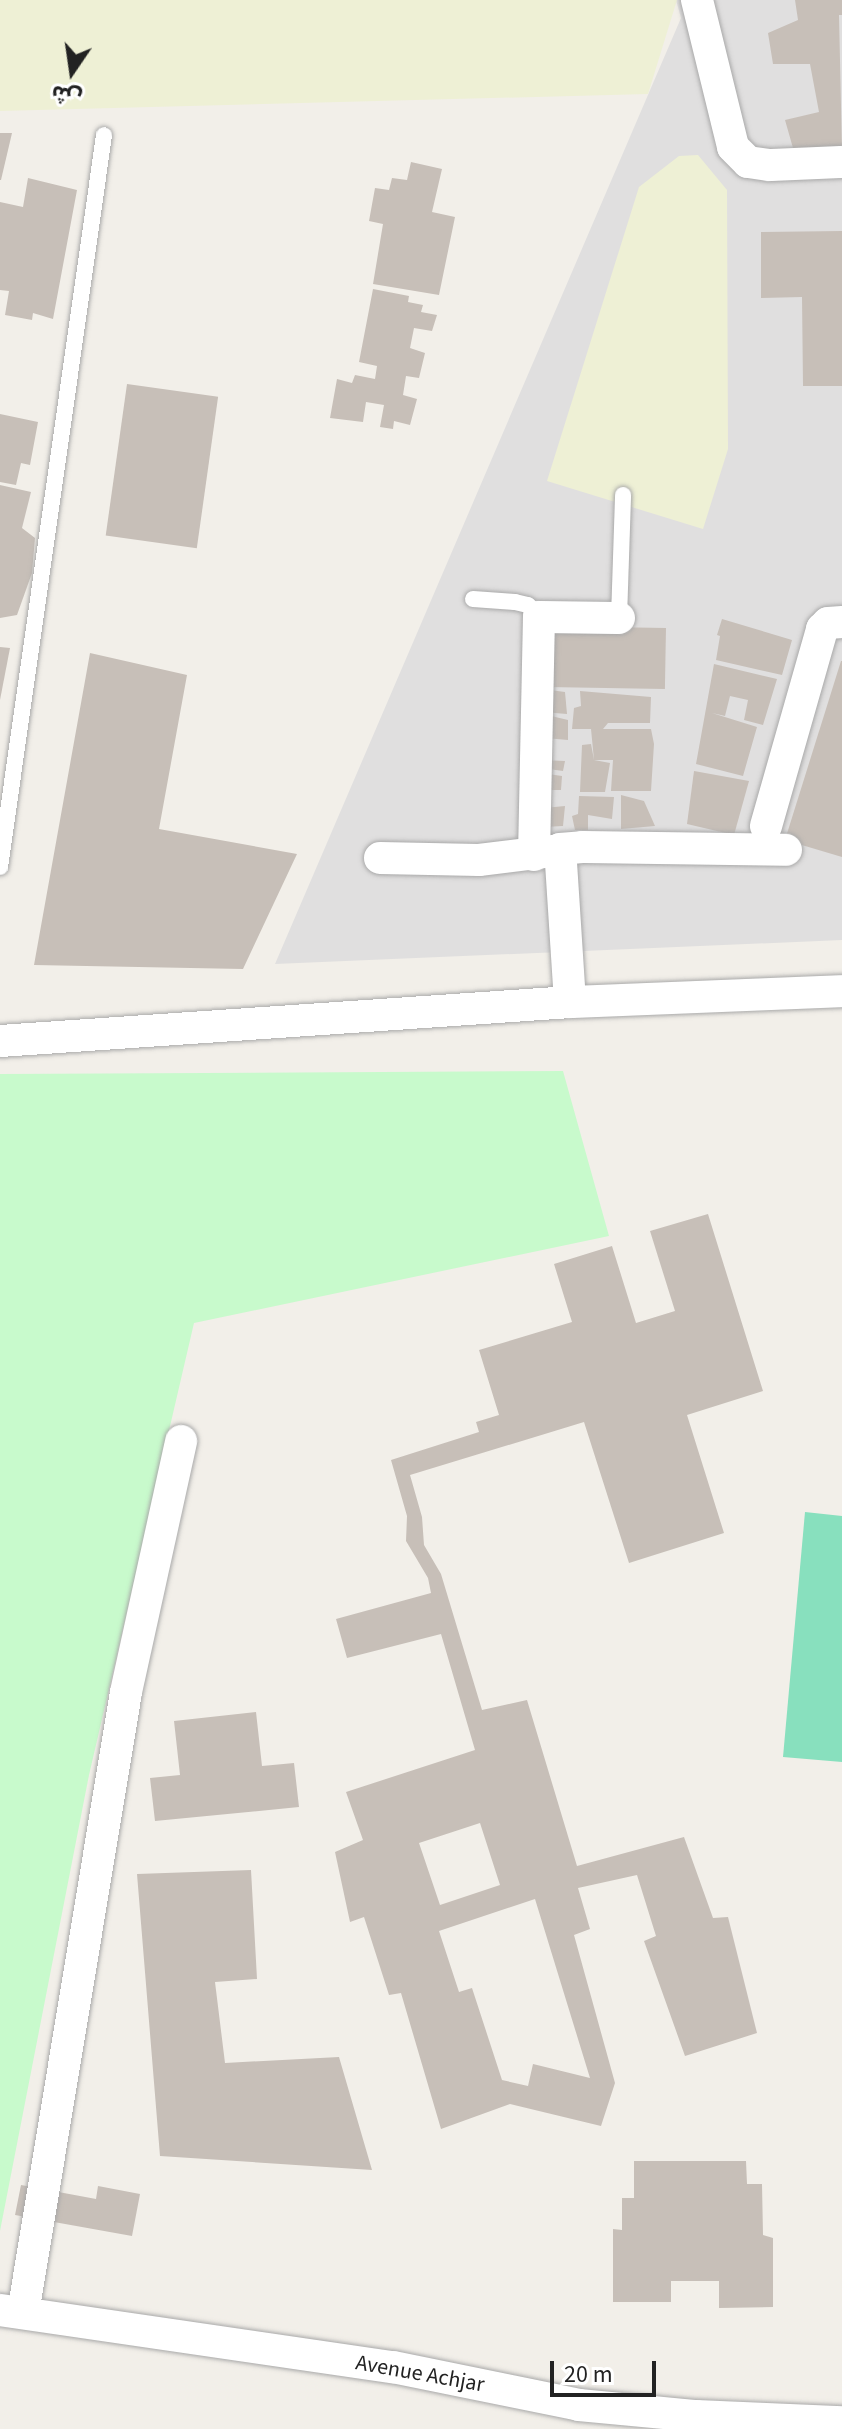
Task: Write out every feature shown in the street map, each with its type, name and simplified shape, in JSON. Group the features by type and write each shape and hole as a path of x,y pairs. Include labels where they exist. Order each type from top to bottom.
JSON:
{"street":[{"path":"697,0 733,147 748,162 770,165 842,162"},
{"path":"570,1002 547,852 539,617 619,618"},
{"path":"380,858 479,860 597,847 776,838 822,629 828,623 842,622"},
{"path":"0,1041 570,1002 842,991"},
{"path":"12,2311 126,1692 181,1441"},
{"name":"Avenue Achjar","path":"12,2311 393,2367 577,2417 696,2416 842,2422"}],"lane":[{"path":"0,867 104,135"},
{"path":"619,618 623,495"},
{"path":"473,599 528,605 539,617"}],"shaded area":[{"path":"676,0 842,0 842,940 275,964 681,18"}],"green space":[{"path":"0,0 677,0 648,94 0,111"},
{"path":"698,155 727,190 728,449 703,529 547,481 639,187 679,156"},
{"path":"563,1071 609,1236 194,1323 89,1775 0,2231 0,1074"},
{"path":"805,1512 842,1516 842,1762 783,1757"}],"building":[{"path":"795,0 842,0 842,15 839,15 842,151 793,148 785,120 819,112 810,64 773,64 768,33 798,20"},
{"path":"0,133 12,133 1,180 0,180"},
{"path":"411,162 442,169 432,212 455,217 439,295 373,284 383,224 369,221 375,188 389,190 392,178 407,180"},
{"path":"28,178 77,190 53,319 33,313 32,320 5,315 9,291 0,290 0,202 23,207"},
{"path":"842,231 842,386 803,386 802,297 761,298 761,232"},
{"path":"373,289 409,296 408,302 423,305 421,312 437,315 432,331 414,328 410,348 425,353 419,378 406,376 403,395 417,399 410,425 394,421 393,429 380,427 384,405 366,402 363,422 330,418 337,379 352,383 355,375 375,379 377,366 359,362"},
{"path":"127,384 218,397 197,548 106,536"},
{"path":"0,414 38,422 30,465 21,463 16,485 0,482"},
{"path":"0,485 31,492 22,528 35,538 32,573 17,615 0,618"},
{"path":"722,619 792,640 782,675 716,660 720,636 717,635"},
{"path":"548,626 666,628 665,689 547,687"},
{"path":"0,647 10,648 0,700"},
{"path":"90,653 187,675 159,829 297,854 243,969 34,965"},
{"path":"842,661 842,857 785,840"},
{"path":"714,664 777,679 763,725 744,720 748,700 730,696 725,716 712,713 757,727 743,776 696,764"},
{"path":"542,689 565,692 567,714 542,712"},
{"path":"580,691 651,697 650,723 608,723 603,729 651,729 654,744 651,791 611,791 613,760 594,760 591,729 572,729 574,708 581,706"},
{"path":"547,715 568,720 568,740 545,738"},
{"path":"591,744 594,760 610,763 605,792 580,792 582,745"},
{"path":"542,760 565,761 563,771 541,768"},
{"path":"694,771 749,781 734,835 687,824"},
{"path":"541,773 562,776 561,790 543,790"},
{"path":"621,795 644,801 655,826 621,829"},
{"path":"579,796 614,797 612,819 588,815 588,830 575,830 572,816 578,814"},
{"path":"565,806 563,826 544,827 544,808"},
{"path":"708,1214 763,1391 687,1415 724,1533 629,1563 584,1422 410,1475 422,1517 424,1545 441,1574 482,1710 527,1700 577,1866 684,1837 713,1918 728,1917 757,2033 685,2056 644,1941 656,1936 637,1875 578,1888 590,1929 574,1935 615,2083 601,2126 510,2104 441,2129 401,1993 389,1995 364,1917 350,1922 335,1852 363,1840 346,1792 475,1750 441,1634 347,1658 336,1619 431,1593 428,1578 406,1541 407,1516 391,1460 479,1432 476,1422 499,1415 479,1350 572,1322 554,1264 612,1246 636,1323 675,1311 650,1231","holes":["480,1823 500,1885 440,1905 419,1843","535,1899 590,2078 533,2064 528,2086 502,2080 472,1988 459,1992 439,1931"]},
{"path":"256,1712 262,1766 294,1763 299,1807 155,1821 150,1778 180,1775 174,1721"},
{"path":"251,1870 257,1979 215,1982 225,2063 339,2057 372,2170 160,2156 137,1874"},
{"path":"634,2161 746,2161 747,2184 762,2184 763,2235 773,2238 773,2307 719,2308 719,2281 671,2281 671,2302 613,2302 613,2229 622,2230 622,2198 634,2198"},
{"path":"21,2185 96,2199 98,2186 140,2194 132,2236 15,2215"}]}
